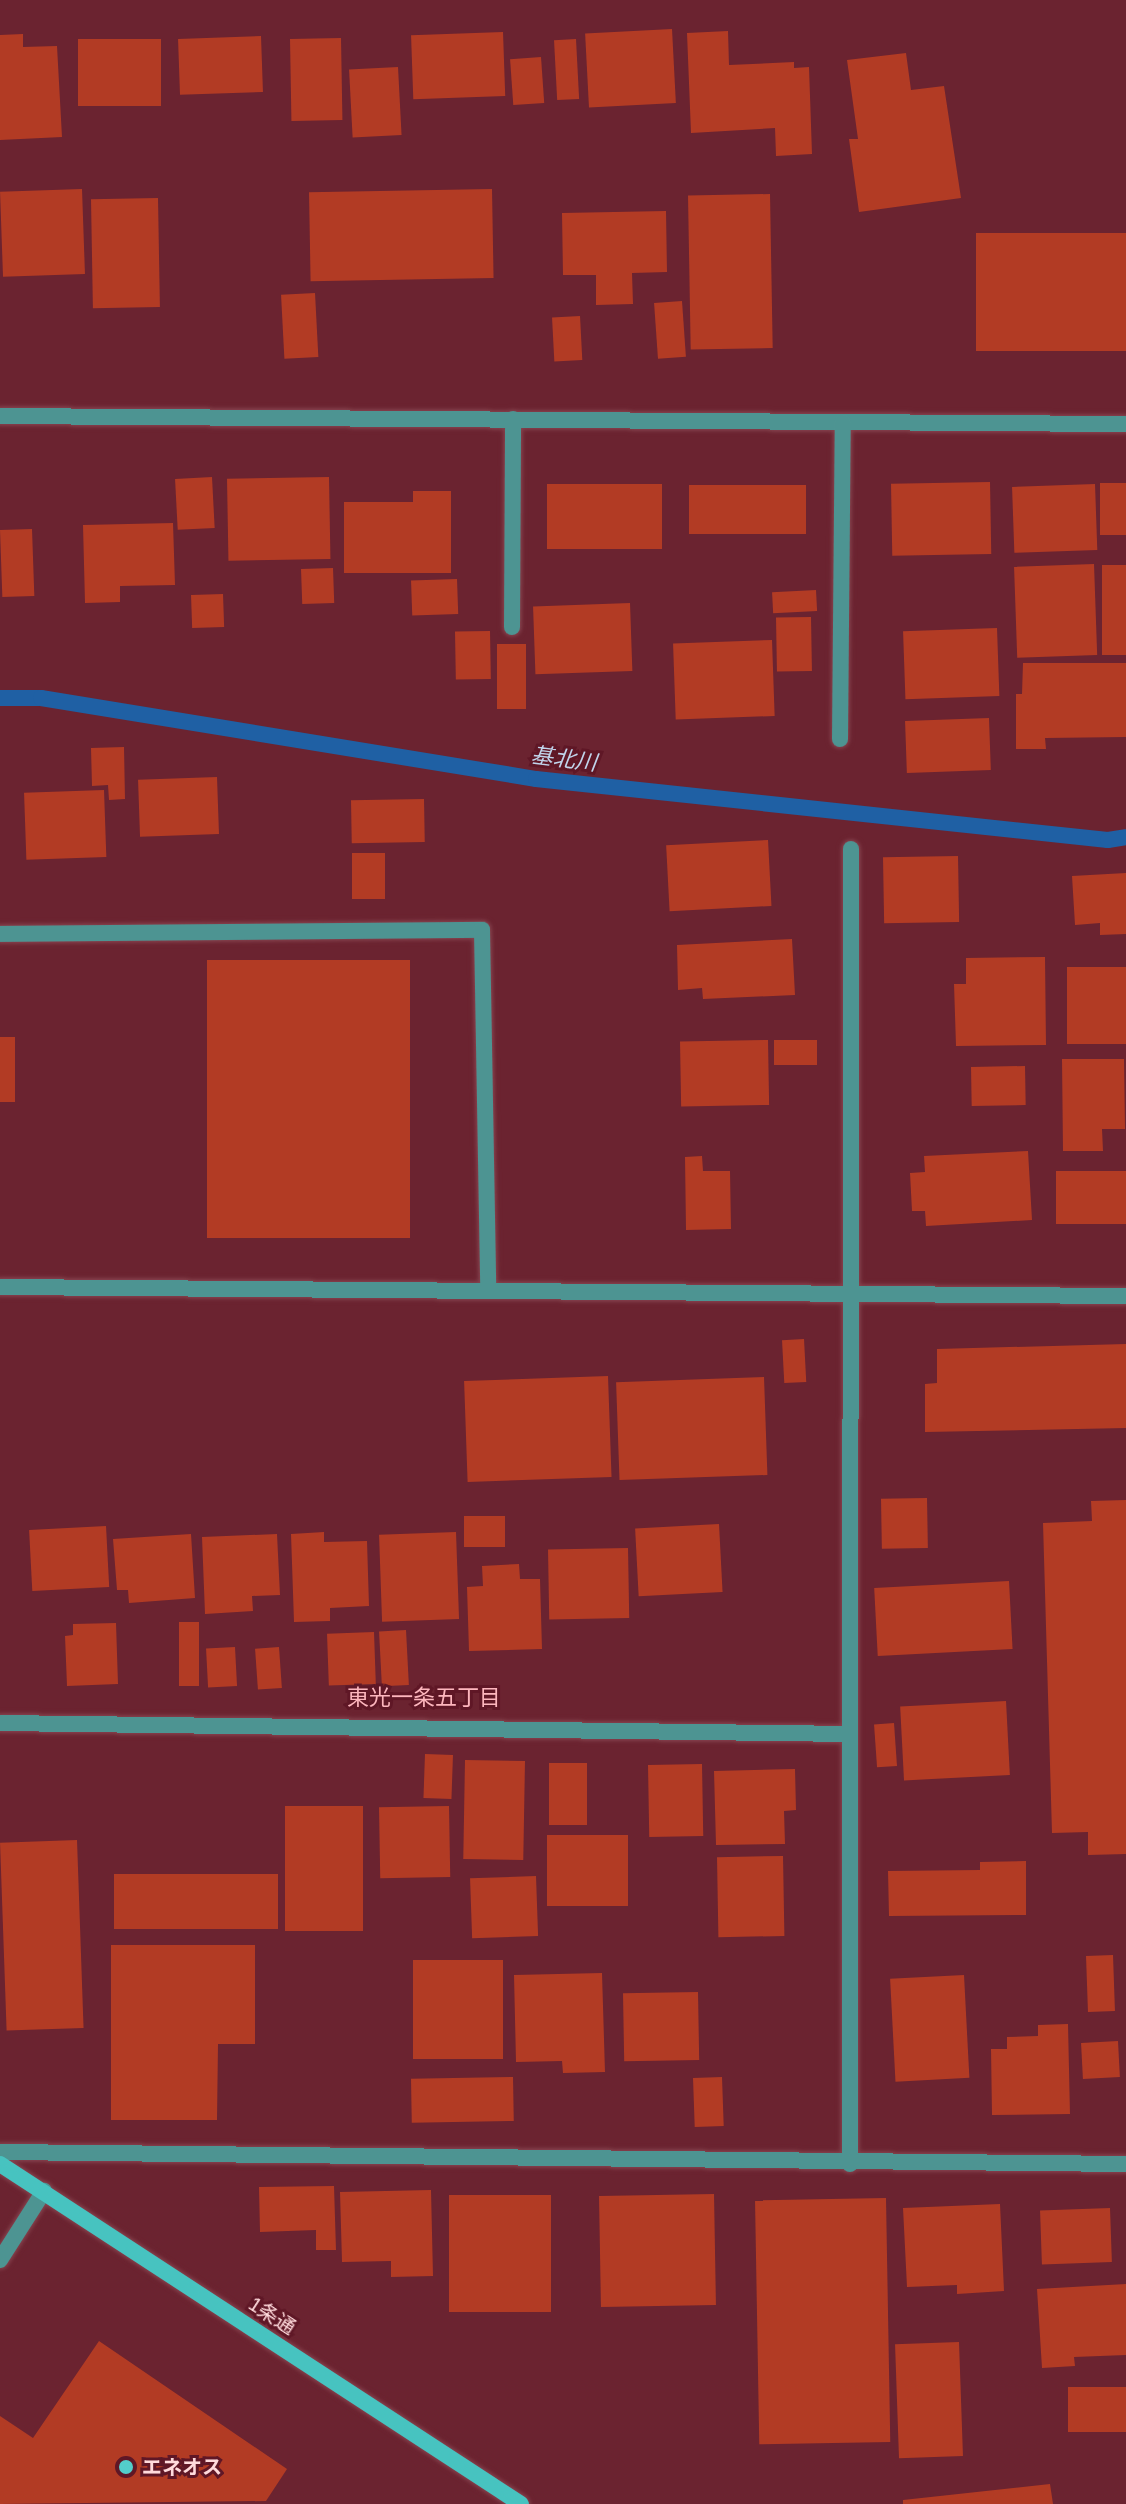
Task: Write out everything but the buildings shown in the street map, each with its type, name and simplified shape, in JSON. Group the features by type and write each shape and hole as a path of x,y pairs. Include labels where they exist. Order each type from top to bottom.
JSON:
{"main road":[{"name":"1条通","path":"0,2164 521,2504"}],"street":[{"path":"0,416 1126,424"},
{"path":"512,627 513,419"},
{"path":"840,739 843,422"},
{"path":"850,2164 851,849"},
{"path":"0,934 482,930 488,1290"},
{"path":"0,1287 1126,1296"},
{"path":"0,1723 848,1734"},
{"path":"0,2152 850,2164 1126,2164"},
{"path":"0,2260 44,2191"}],"waterway":[{"name":"基北川","path":"0,698 41,698 536,779 1108,840 1126,837"}],"place":[{"name":"エネオス","path":"126,2467"}],"district":[{"name":"東光一条五丁目","path":"424,1698"}]}
